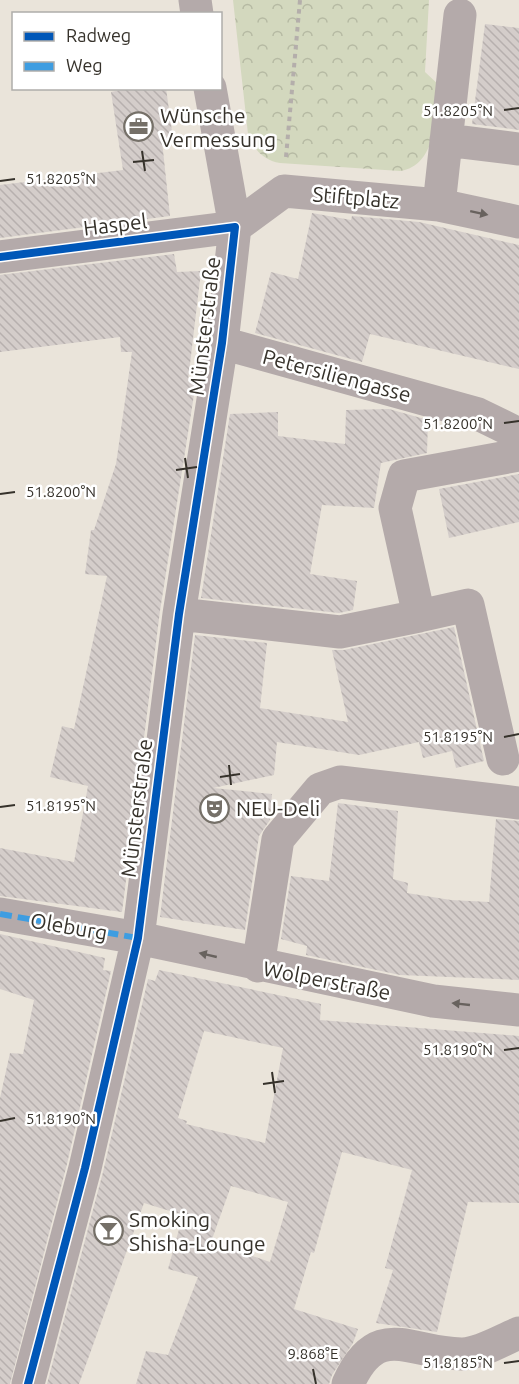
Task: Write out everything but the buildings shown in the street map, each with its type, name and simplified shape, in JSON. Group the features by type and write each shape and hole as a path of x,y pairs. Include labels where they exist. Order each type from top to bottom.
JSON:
{"street":[{"path":"439,205 460,15"},
{"path":"210,90 235,227"},
{"path":"447,140 519,149"},
{"name":"Stiftplatz","path":"235,227 284,191 439,205 519,222"},
{"name":"Haspel","path":"0,257 235,227"},
{"name":"Münsterstraße","path":"28,1384 85,1168 138,938 179,614 222,343 235,227"},
{"name":"Petersiliengasse","path":"222,343 478,414 519,434"},
{"path":"419,616 395,508 404,476 519,455"},
{"path":"179,614 340,632 468,605 503,759"},
{"path":"258,966 278,838 320,789 340,782 519,803"},
{"name":"Oleburg","path":"0,914 138,938"},
{"name":"Wolperstraße","path":"138,938 258,966 433,1001 519,1010"},
{"path":"348,1384 356,1367 375,1348 400,1342 442,1352 465,1354 519,1333"}],"path":[{"path":"284,191 300,0"}],"green space":[{"path":"233,0 429,0 425,72 440,86 432,137 421,160 412,167 400,171 280,163 269,160 260,153 248,134"}],"marked path":[{"path":"0,914 138,938 136,944"}],"cycle path":[{"path":"0,257 235,227 222,343 179,614 138,938 85,1168 28,1384"}],"place":[{"name":"Wünsche Vermessung","path":"139,127"},
{"name":"NEU-Deli","path":"215,808"},
{"name":"Smoking Shisha-Lounge","path":"108,1231"}]}
